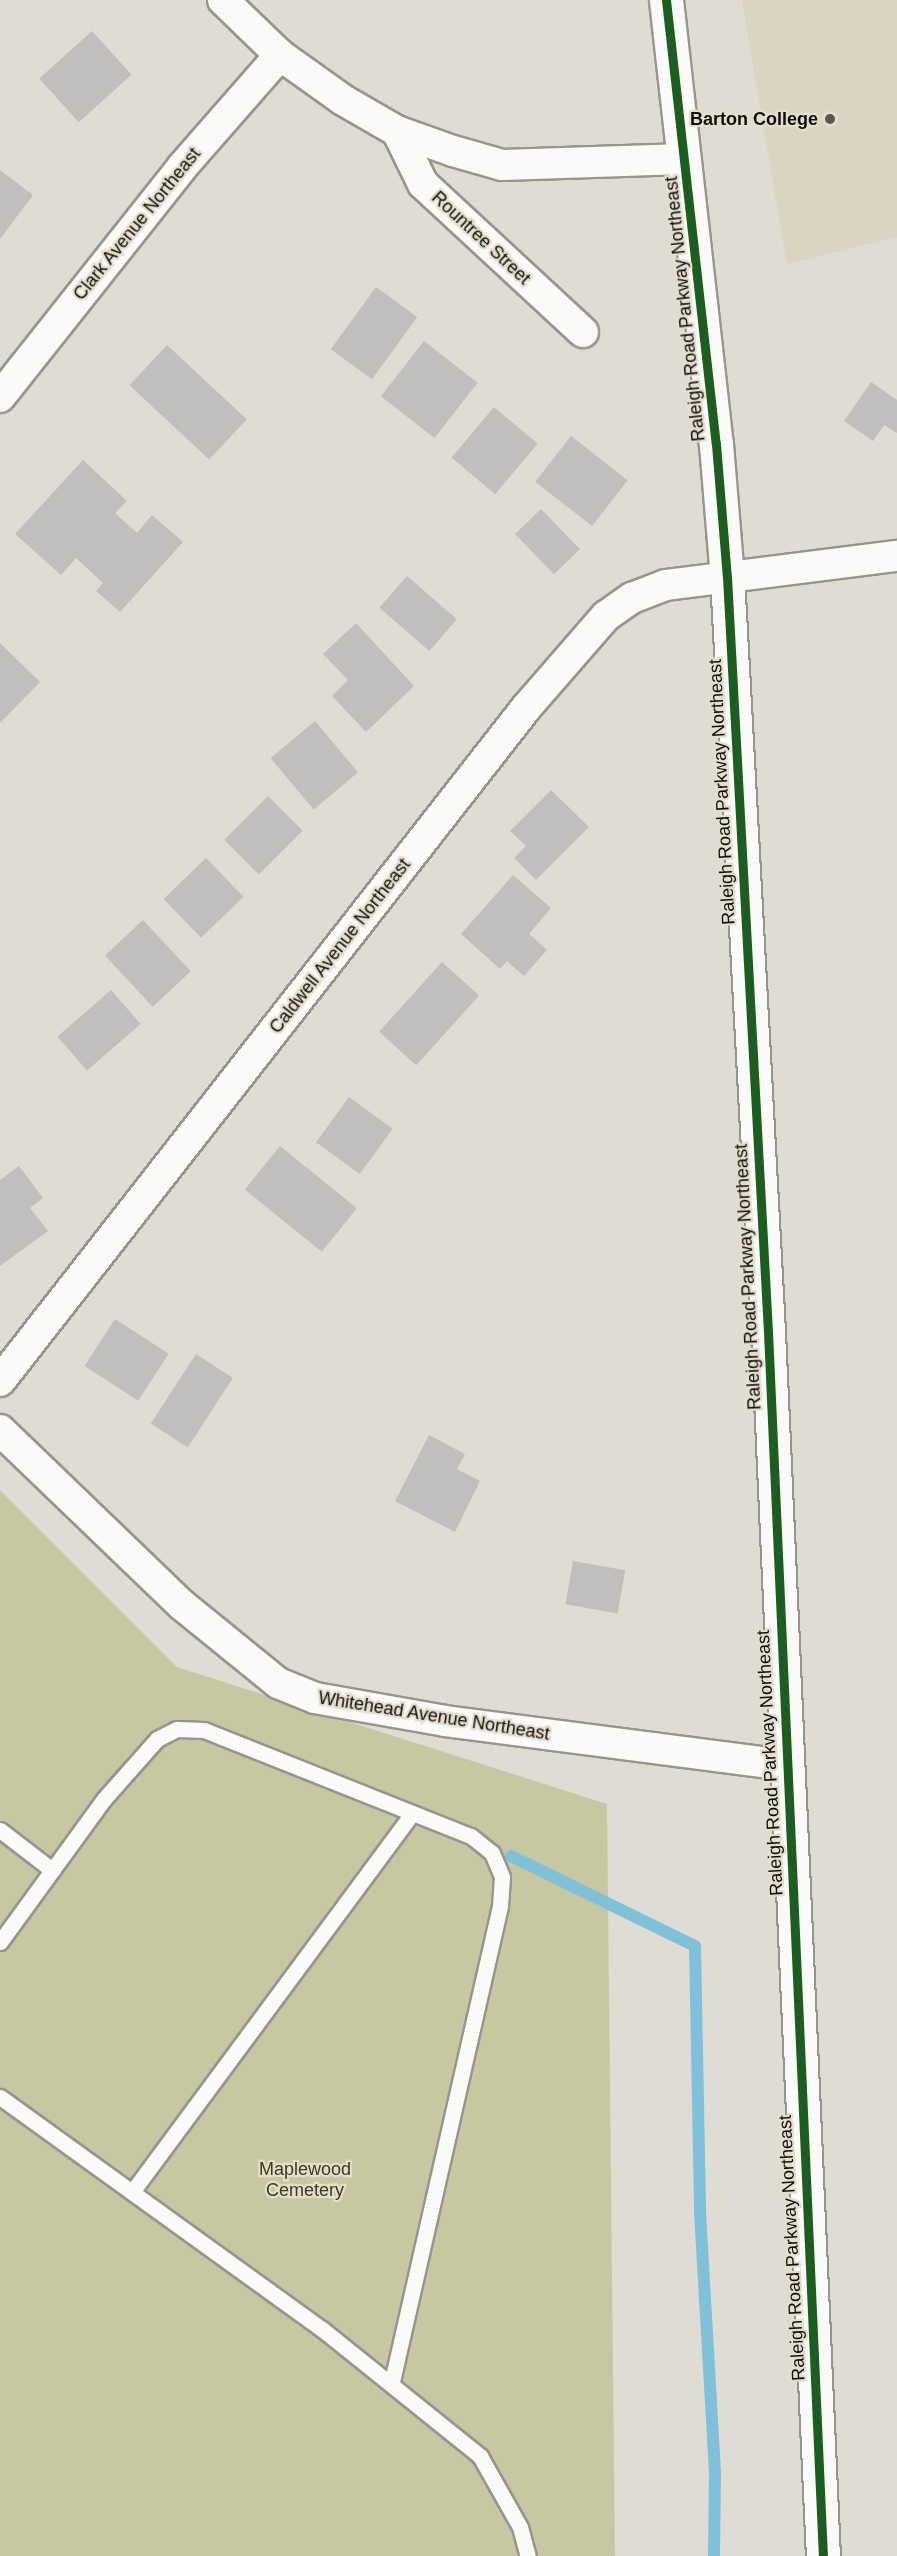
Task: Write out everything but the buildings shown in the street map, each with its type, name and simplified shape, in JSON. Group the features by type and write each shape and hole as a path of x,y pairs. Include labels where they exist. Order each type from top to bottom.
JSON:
{"street":[{"path":"223,0 280,56 397,131 502,165 685,159"},
{"name":"Raleigh Road Parkway Northeast","path":"666,0 685,159 726,576 768,1332 823,2556"},
{"name":"Clark Avenue Northeast","path":"0,397 182,167 280,56"},
{"name":"Rountree Street","path":"397,131 423,184 583,332"},
{"name":"Caldwell Avenue Northeast","path":"0,1382 526,708 606,616 632,598 666,585 897,556"},
{"name":"Whitehead Avenue Northeast","path":"0,1430 182,1605 278,1683 315,1698 445,1721 786,1765"}],"lane":[{"path":"0,1942 104,1800 157,1739 177,1729 204,1730 471,1836 492,1853 501,1887 500,1906 391,2384"},
{"path":"132,2192 412,1813"},
{"path":"0,1830 52,1870"},
{"path":"0,2097 322,2329 480,2456 520,2527 528,2556"}],"shaded area":[{"name":"Barton College","path":"742,0 897,0 897,237 787,264"}],"green space":[{"name":"Maplewood Cemetery","path":"0,1490 177,1667 607,1804 615,2556 0,2556"}],"waterway":[{"path":"511,1856 695,1946 700,2212 715,2473 714,2556"}],"cycle path":[{"path":"666,0 716,444 727,577 768,1332 823,2556"}],"place":[{"name":"Barton College","path":"830,119"}]}
